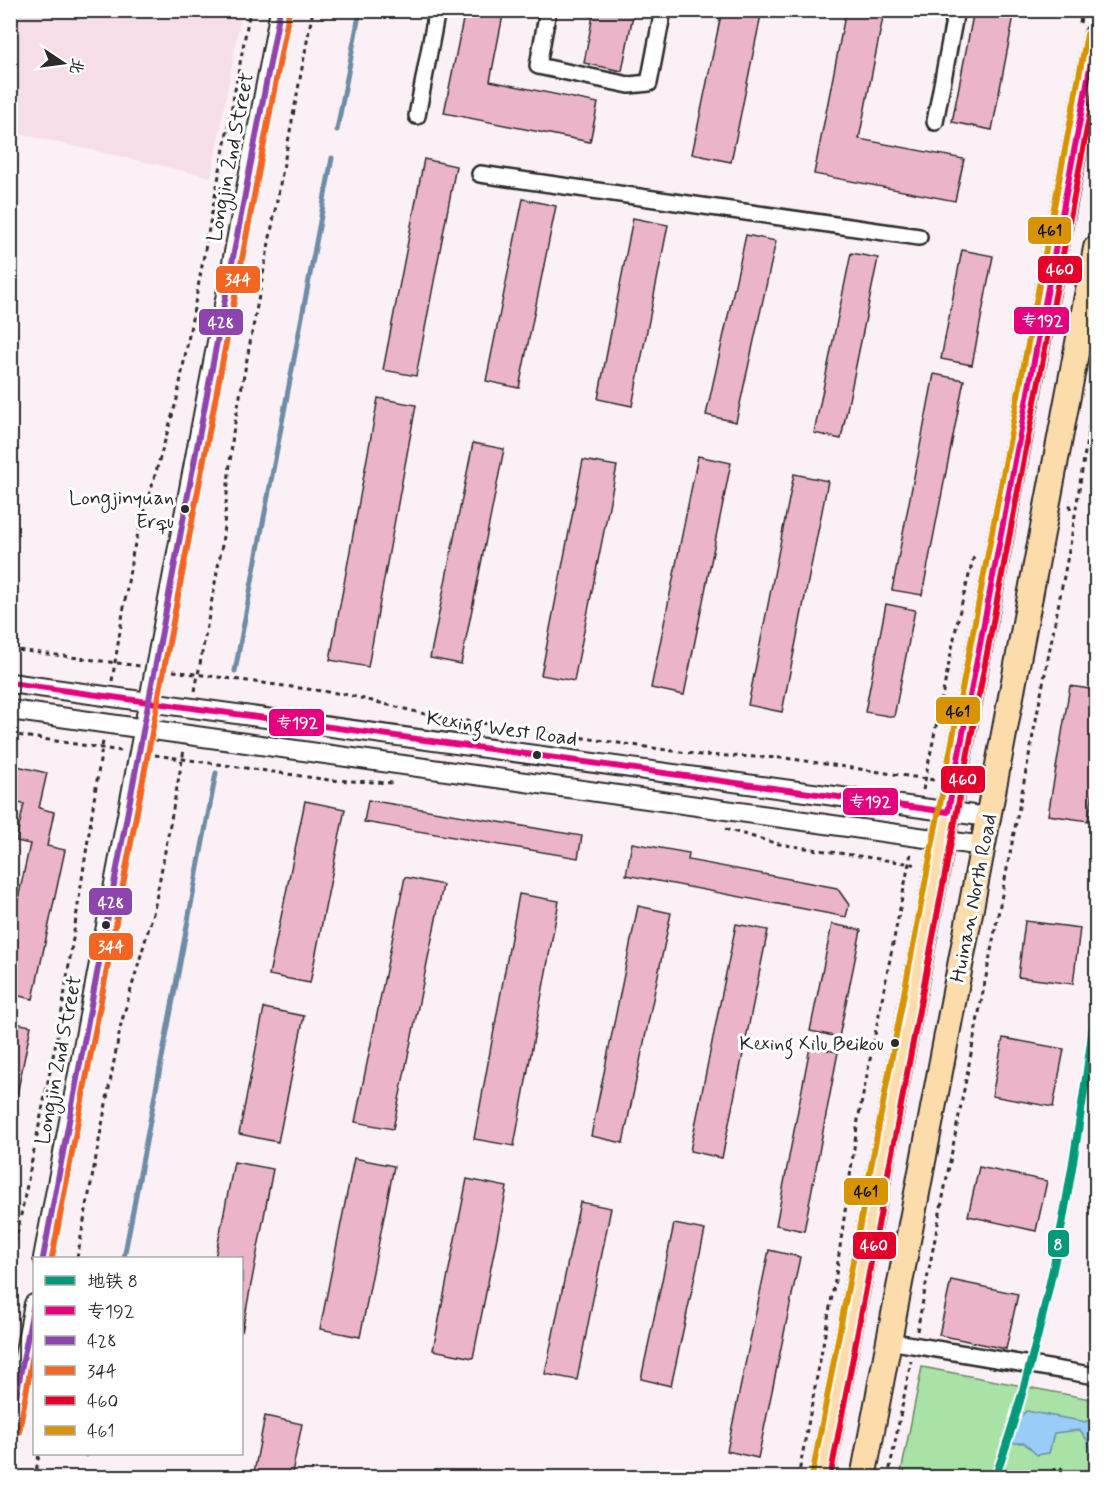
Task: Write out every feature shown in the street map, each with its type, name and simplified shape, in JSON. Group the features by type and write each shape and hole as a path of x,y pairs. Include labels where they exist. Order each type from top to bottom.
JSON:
{"main road":[{"name":"Huinan North Road","path":"821,1478 1096,36"},
{"name":"Huinan North Road","path":"863,1478 1096,248"}],"street":[{"name":"Longjin 2nd Street","path":"43,1257 280,10"},
{"path":"417,116 437,10"},
{"path":"548,10 538,66 629,85 649,83 663,10"},
{"path":"935,122 956,10"},
{"path":"480,174 919,237"},
{"name":"Kexing West Road","path":"10,683 988,817"},
{"path":"10,710 983,846"},
{"path":"10,1430 33,1309"},
{"path":"889,1341 1096,1376"}],"path":[{"path":"110,697 133,551 177,399 250,10"},
{"path":"192,708 222,545 233,433 313,10"},
{"path":"888,1478 1071,540 1096,383"},
{"path":"10,649 344,694 433,716 689,754 785,758 905,776"},
{"path":"10,1269 61,1017 106,723"},
{"path":"10,734 329,780 404,783"},
{"path":"77,1257 121,1024 154,910 187,735"},
{"path":"724,829 779,844 889,860"},
{"path":"798,1478 836,1275 858,1120 900,907"},
{"path":"35,1478 39,1455"},
{"path":"1048,1478 1050,1472 1060,1467 1069,1478"}],"shaded area":[{"path":"11,10 242,11 211,177 11,132"}],"green space":[{"path":"922,1367 1096,1400 1096,1477 900,1478"}],"water":[{"path":"1026,1411 1086,1422 1092,1416 1096,1420 1096,1457 1093,1459 1088,1441 1080,1430 1054,1433 1049,1453 1037,1455 1024,1443 1013,1443 1007,1431"}],"building":[{"path":"465,10 504,10 490,81 598,103 590,142 444,113"},
{"path":"594,10 634,10 622,71 584,63"},
{"path":"722,10 762,10 731,162 692,154"},
{"path":"846,10 884,12 859,139 964,159 955,201 814,174"},
{"path":"974,10 1015,10 992,130 952,122"},
{"path":"424,159 456,166 416,376 383,370"},
{"path":"523,199 556,206 519,388 486,381"},
{"path":"633,218 668,225 632,406 598,399"},
{"path":"746,235 776,241 736,422 706,415"},
{"path":"962,250 993,256 972,365 941,359"},
{"path":"851,253 878,258 841,439 814,433"},
{"path":"934,374 964,380 922,595 892,590"},
{"path":"378,398 416,405 368,667 330,660"},
{"path":"473,443 504,449 461,664 430,658"},
{"path":"698,456 731,463 684,695 651,688"},
{"path":"583,460 617,466 574,681 541,675"},
{"path":"794,474 828,481 782,712 748,705"},
{"path":"886,604 915,610 894,717 865,712"},
{"path":"1070,686 1096,690 1096,775 1088,821 1048,815"},
{"path":"17,766 47,773 39,808 54,812 47,846 65,850 33,999 10,994 10,936 30,844 16,841 24,804 10,802"},
{"path":"368,800 582,836 578,858 364,822"},
{"path":"305,801 345,809 310,983 269,975"},
{"path":"632,843 689,853 688,860 837,888 849,905 846,917 626,875"},
{"path":"405,877 443,885 393,1129 355,1122"},
{"path":"519,894 559,901 514,1146 474,1139"},
{"path":"638,906 671,913 623,1143 591,1136"},
{"path":"1025,921 1080,928 1073,984 1018,977"},
{"path":"736,924 768,930 722,1158 690,1151"},
{"path":"832,924 861,930 839,1037 810,1031"},
{"path":"264,1008 304,1016 278,1142 239,1134"},
{"path":"10,1022 31,1026 10,1129"},
{"path":"1003,1038 1064,1049 1053,1107 992,1096"},
{"path":"810,1047 838,1052 804,1231 776,1225"},
{"path":"354,1158 394,1166 360,1337 320,1329"},
{"path":"234,1162 273,1169 243,1327 243,1257 215,1257"},
{"path":"979,1167 1047,1181 1036,1231 968,1216"},
{"path":"467,1179 507,1187 473,1358 433,1350"},
{"path":"580,1202 611,1208 577,1380 545,1374"},
{"path":"674,1224 705,1230 671,1386 641,1379"},
{"path":"769,1250 800,1257 758,1458 727,1451"},
{"path":"951,1280 1018,1294 1006,1349 939,1335"},
{"path":"265,1416 302,1424 291,1478 253,1478"}],"waterway":[{"path":"337,130 360,10"},
{"path":"235,671 332,158"},
{"path":"124,1257 216,773"}],"metro line":[{"name":"8","path":"995,1478 1014,1420 1046,1303 1079,1125 1096,1004"}],"transit line":[{"name":"428","path":"43,1257 280,10"},
{"name":"344","path":"52,1257 289,12"},
{"name":"461","path":"812,1476 1087,34"},
{"name":"专192","path":"10,683 948,812 1096,36"},
{"name":"460","path":"830,1478 1096,81"},
{"name":"428","path":"10,1427 33,1309"},
{"name":"344","path":"19,1432 33,1355"}],"place":[{"name":"Longjinyuan Erqu","path":"185,509"},
{"name":"Kexing Xilu Beikou","path":"895,1043"}]}
